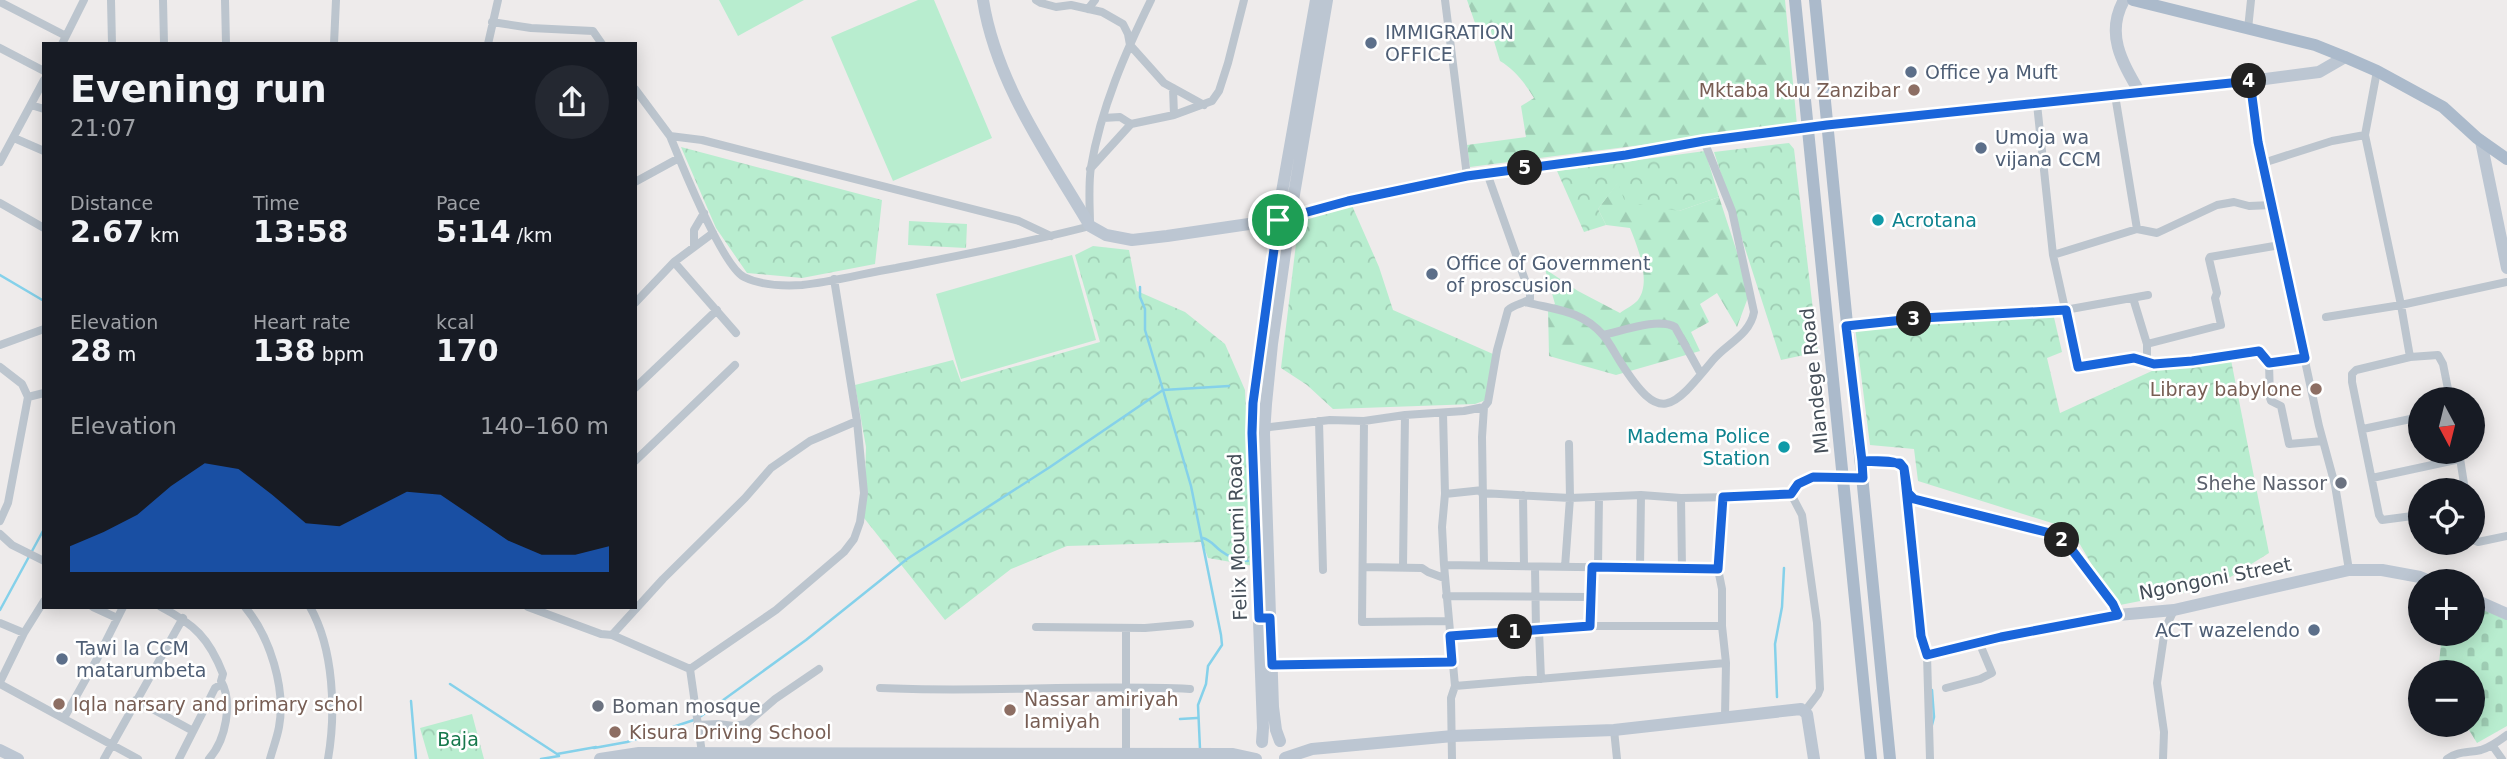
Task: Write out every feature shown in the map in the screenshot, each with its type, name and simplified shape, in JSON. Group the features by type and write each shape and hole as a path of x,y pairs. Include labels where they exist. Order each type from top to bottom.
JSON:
{"main road":[{"name":"Mlandege Road","path":"1795,0 1871,759"},
{"name":"Mlandege Road","path":"1815,0 1890,759"},
{"path":"2133,0 2315,45 2345,57 2443,107 2481,141 2507,159"},
{"path":"1835,402 1855,400"},
{"path":"1848,535 1868,533"},
{"path":"1856,605 1875,602"},
{"path":"1869,740 1888,738"}],"street":[{"path":"0,2 64,40 83,0"},
{"path":"111,0 112,42"},
{"path":"163,0 164,42"},
{"path":"225,0 226,42"},
{"path":"334,42 336,0"},
{"path":"488,42 498,0"},
{"path":"984,0 987,24 1008,85 1090,226 1106,235 1132,240 1284,219 1348,201 1467,176 1827,125 2319,72 2345,57"},
{"path":"1036,0 1056,7 1071,5 1102,12 1123,24 1129,45 1164,83 1183,91 1204,105"},
{"path":"1088,9 1095,0"},
{"path":"1090,226 1090,169 1102,118 1129,45 1151,0"},
{"path":"1090,169 1131,124 1174,115 1212,100 1219,91 1244,0"},
{"name":"Felix Moumi Road","path":"1313,47 1316,0"},
{"name":"Felix Moumi Road","path":"1259,752 1264,728 1265,618 1258,428 1272,344 1284,219 1313,47 1327,0"},
{"path":"1445,0 1467,176"},
{"path":"2124,0 2116,15 2115,34 2120,57 2140,93"},
{"path":"2248,29 2252,0"},
{"path":"492,22 531,28 593,31 601,42"},
{"path":"0,48 42,70"},
{"path":"2377,71 2365,135 2410,357"},
{"path":"2250,81 2263,163 2323,441 2335,485 2349,570"},
{"path":"0,162 42,84"},
{"path":"1173,88 1174,115"},
{"path":"637,92 670,136 713,233 731,266 743,277 771,284 801,285 1090,226"},
{"path":"2115,95 2137,229"},
{"path":"2037,104 2053,255 2078,367 2123,359 2154,364 2192,361 2259,351 2269,363 2270,398 2281,406 2289,444 2323,441"},
{"path":"32,105 42,108"},
{"path":"1102,118 1120,117 1131,124"},
{"path":"2263,163 2332,141 2365,135"},
{"path":"670,136 702,140 1019,220 1051,236"},
{"path":"14,138 42,150"},
{"path":"1525,302 1574,313 1603,335 1634,383 1649,400 1659,405 1668,404 1678,397 1717,355 1745,331 1752,322 1754,312 1732,211 1704,141"},
{"path":"2481,141 2507,268"},
{"path":"637,182 679,158"},
{"path":"1483,565 1484,407 1488,402 1497,350 1508,310 1511,306 1530,299 1487,173"},
{"path":"2053,255 2137,229 2157,233 2211,207 2230,202 2249,206 2272,205"},
{"path":"0,203 42,227"},
{"path":"694,247 694,230 704,213"},
{"path":"637,301 674,262 713,233"},
{"path":"2147,344 2221,325 2210,257 2280,245"},
{"path":"674,262 736,333"},
{"path":"690,669 771,614 844,552 854,539 860,522 864,493 857,421 834,279"},
{"path":"2326,317 2401,305 2507,282"},
{"path":"1846,326 1922,318 2066,310 2148,295"},
{"path":"2133,298 2147,344 2147,361"},
{"path":"637,386 717,310"},
{"path":"1603,335 1657,323 1670,324 1675,327 1701,374"},
{"path":"0,345 42,330"},
{"path":"2408,517 2382,520 2352,374 2356,370 2410,357 2438,355 2443,364 2448,387"},
{"path":"2269,363 2305,358"},
{"path":"637,459 735,365"},
{"path":"0,367 22,384 28,397 8,503 0,521"},
{"path":"28,397 42,394"},
{"path":"1258,428 1319,421 1364,421 1484,407"},
{"path":"1443,413 1444,578 1455,686 1451,698 1452,759"},
{"path":"1403,566 1405,415"},
{"path":"2362,429 2408,419"},
{"path":"637,608 771,468 810,441 857,421"},
{"path":"1319,421 1323,570"},
{"path":"1364,421 1362,622 1448,621"},
{"path":"1565,567 1570,498 1569,444"},
{"path":"1862,461 1900,463 1904,468 1921,636 1927,655 1930,759"},
{"path":"2372,478 2425,464"},
{"path":"1791,494 1798,484 1813,477 1863,478"},
{"path":"1445,494 1483,492 1570,498 1641,495 1681,498 1791,494"},
{"path":"1908,493 1914,499 2050,533 2066,542 2113,604 2118,615"},
{"path":"1791,494 1802,515 1817,623 1820,689 1805,710 1814,759"},
{"path":"1523,495 1524,566"},
{"path":"1640,568 1641,495"},
{"path":"1590,626 1599,497"},
{"path":"1723,497 1718,569 1722,589 1726,716"},
{"path":"1681,498 1682,569"},
{"path":"0,534 12,545 42,560"},
{"path":"2485,540 2507,536"},
{"path":"1444,565 1718,569"},
{"path":"1363,567 1422,568 1444,578"},
{"path":"1535,567 1541,679"},
{"name":"Ngongoni Street","path":"1927,655 2118,615 2174,610 2349,570 2382,570 2408,575"},
{"path":"1446,596 1590,597"},
{"path":"42,604 0,683 138,759"},
{"path":"2485,604 2507,614"},
{"path":"97,609 117,618"},
{"path":"64,718 122,609"},
{"path":"165,609 194,626 211,648 223,674 222,684 228,702 219,741 209,759"},
{"path":"246,609 268,643 278,682 279,725 270,759"},
{"path":"311,609 325,649 331,679 332,734 328,759"},
{"path":"533,609 601,634 612,635 690,669"},
{"path":"612,635 636,609"},
{"path":"2163,759 2164,732 2157,683 2165,629 2174,610"},
{"path":"104,759 183,618"},
{"name":"Felix Moumi Road","path":"1265,618 1272,665 1276,730 1286,751 1285,759"},
{"path":"0,623 24,634"},
{"path":"1036,627 1126,628 1190,624"},
{"path":"1450,636 1590,626 1722,626"},
{"path":"1126,628 1126,754"},
{"path":"1946,688 1992,673 1979,642"},
{"path":"1272,665 1452,662"},
{"path":"1455,686 1726,663"},
{"path":"690,669 698,756"},
{"path":"696,721 734,726 746,724 775,699 819,670"},
{"path":"179,759 215,688 222,684"},
{"path":"880,688 969,691 1028,688 1190,689"},
{"path":"136,701 193,731"},
{"path":"1285,759 1312,749 1453,736 1614,730 1778,710 1805,710"},
{"path":"1614,730 1617,759"},
{"path":"2447,759 2461,751 2492,746 2507,735"},
{"path":"600,759 639,753 698,756 1233,754 1259,752 1273,738 1312,749"},
{"path":"2492,746 2502,759"},
{"path":"0,750 18,759"}],"green space":[{"path":"719,0 804,0 738,36"},
{"path":"918,0 934,0 992,138 893,181 831,37"},
{"path":"1467,0 1785,0 1797,125 1470,167 1467,145 1526,137 1521,106 1534,98 1519,77 1500,61 1490,28 1475,23"},
{"path":"1789,143 1794,149 1818,352 1781,360 1714,152"},
{"path":"681,147 882,200 875,264 802,278 747,273 716,228"},
{"path":"1705,151 1719,197 1679,211 1625,202 1618,183 1598,209 1606,225 1584,232 1557,171"},
{"path":"1618,182 1679,211 1719,197 1750,292 1737,327 1717,293 1700,304 1709,322 1691,332 1700,351 1616,375 1549,356 1548,308 1555,304 1545,269 1578,291 1620,313 1638,300 1644,284 1643,274 1630,228 1606,225 1598,209"},
{"path":"1350,201 1379,267 1393,310 1493,354 1486,400 1475,404 1333,409 1307,385 1281,368 1299,219"},
{"path":"909,221 967,224 966,248 908,245"},
{"path":"1093,246 1129,250 1137,291 1185,312 1225,344 1245,390 1254,566 1208,558 1202,542 1067,546 1011,569 945,620 864,518 866,447 855,385 953,360 961,382 1100,342 1075,255"},
{"path":"1072,255 1096,340 961,379 936,294"},
{"path":"2053,313 2062,352 2047,358 2060,413 2154,370 2231,360 2269,553 2216,586 2120,605 2071,529 1918,481 1914,449 1870,445 1855,327"},
{"path":"2485,610 2507,619 2507,726 2477,743 2473,737 2485,737 2485,660 2439,660 2441,646 2485,646"},
{"name":"Baja","path":"472,714 484,759 429,759 420,728"}],"waterway":[{"path":"0,275 42,300"},
{"path":"594,748 627,742 697,719 806,640 907,559 1163,390 1145,330 1145,309 1140,297 1140,287"},
{"path":"1200,749 1198,705 1206,684 1208,666 1222,645 1221,635 1191,486 1163,390 1229,386"},
{"path":"0,610 42,533"},
{"path":"1203,538 1228,555 1248,561"},
{"path":"1777,697 1775,644 1782,607 1784,568"},
{"path":"450,684 557,754 596,747"},
{"path":"1932,690 1932,725"},
{"path":"411,701 416,759"},
{"path":"1180,719 1197,718"},
{"path":"541,759 559,756"}],"place":[{"name":"IMMIGRATION OFFICE","path":"1371,43"},
{"name":"Office ya Muft","path":"1911,72"},
{"name":"Mktaba Kuu Zanzibar","path":"1914,90"},
{"name":"Umoja wa vijana CCM","path":"1981,148"},
{"name":"Acrotana","path":"1878,220"},
{"name":"Office of Government of proscusion","path":"1432,274"},
{"name":"Libray babylone","path":"2316,389"},
{"name":"Madema Police Station","path":"1784,447"},
{"name":"Shehe Nassor","path":"2341,483"},
{"name":"ACT wazelendo","path":"2314,630"},
{"name":"Tawi la CCM matarumbeta","path":"62,659"},
{"name":"Iqla narsary and primary schol","path":"59,704"},
{"name":"Boman mosque","path":"598,706"},
{"name":"Nassar amiriyah Iamiyah","path":"1010,710"},
{"name":"Kisura Driving School","path":"615,732"}],"route":[{"path":"1278,220 1256,371 1252,433 1259,618 1270,618 1272,665 1452,662 1450,636 1590,626 1592,567 1718,569 1723,497 1791,494 1798,484 1813,477 1863,478 1862,461 1900,463 1904,468 1908,493 1914,499 2050,533 2066,542 2113,604 2118,615 2001,637 1927,655 1921,636 1904,468 1900,463 1894,462 1862,461 1846,326 1922,318 2066,310 2076,365 2082,368 2123,359 2142,359 2154,364 2259,351 2269,363 2305,358 2258,142 2250,81 1827,125 1704,141 1626,155 1467,176 1393,190 1278,220"}]}
